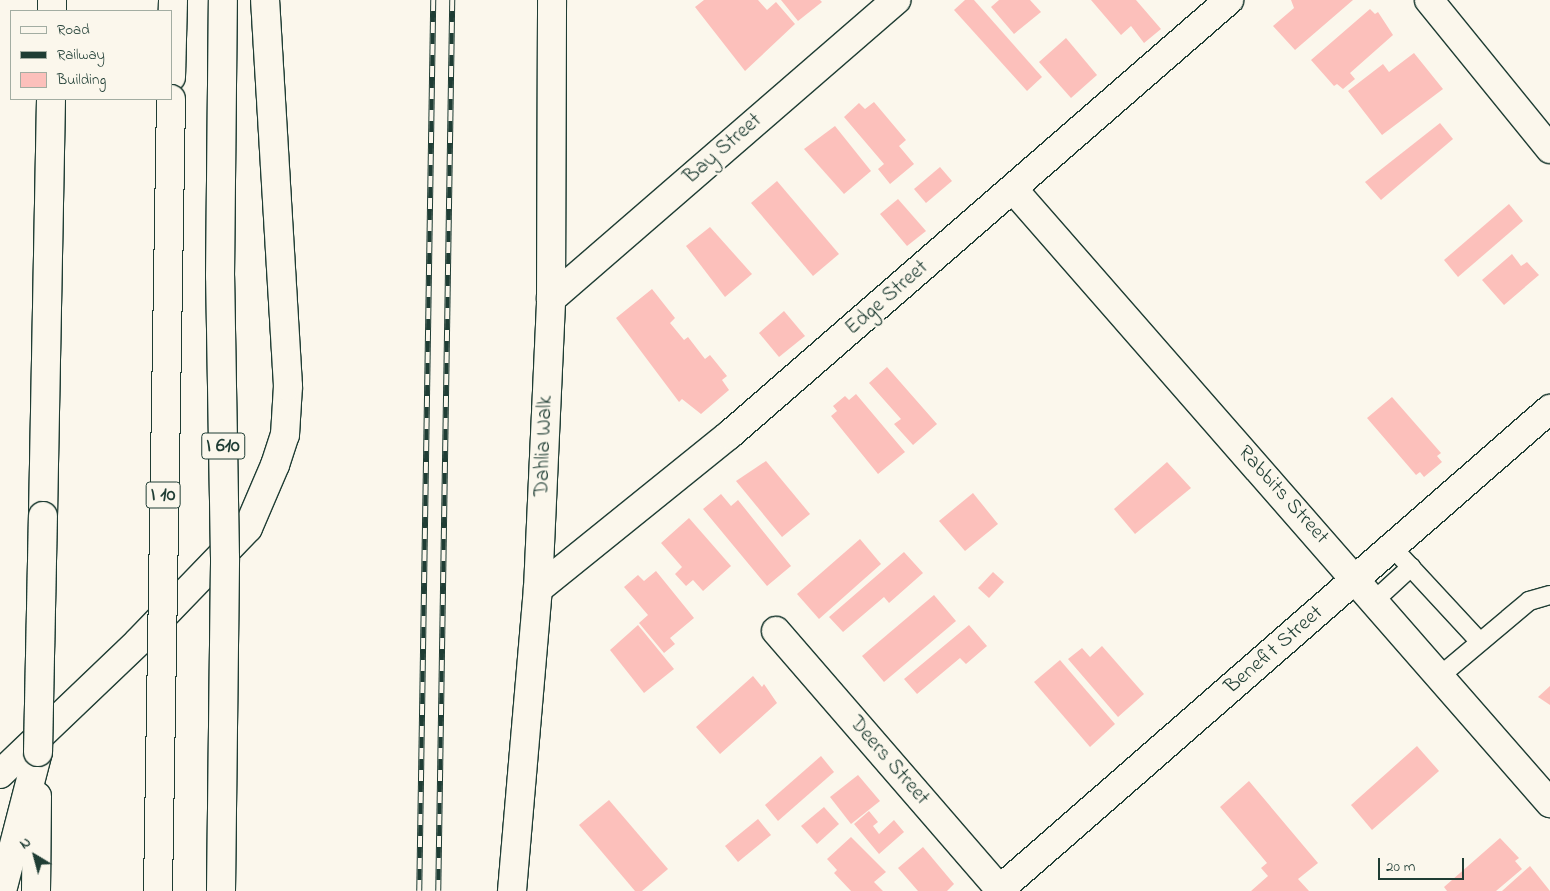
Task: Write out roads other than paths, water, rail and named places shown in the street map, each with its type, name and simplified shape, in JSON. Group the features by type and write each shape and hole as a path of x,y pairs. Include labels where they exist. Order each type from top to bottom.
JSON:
{"main road":[{"path":"172,38 173,0"},
{"name":"I 610","path":"221,891 225,558 220,276 223,0"},
{"path":"0,774 138,642 248,528 276,465 285,435 288,386 265,0"},
{"name":"Dahlia Walk","path":"512,891 538,589 551,298 552,0"},
{"name":"Bay Street","path":"551,298 896,0"},
{"name":"Edge Street","path":"538,589 729,434 1229,0"},
{"path":"1429,0 1550,149"},
{"path":"36,891 51,100"},
{"name":"I 10","path":"158,891 171,100"},
{"name":"Rabbits Street","path":"1013,189 1356,578 1550,803"},
{"name":"Benefit Street","path":"1000,890 1550,409"},
{"name":"Deers Street","path":"776,631 1000,890"},
{"path":"2,891 38,752"}],"lane":[{"path":"1392,547 1480,642"},
{"path":"1375,600 1411,567"},
{"path":"1440,676 1529,601 1550,595"}],"railway":[{"path":"419,891 433,0"},
{"path":"438,891 452,0"}]}
